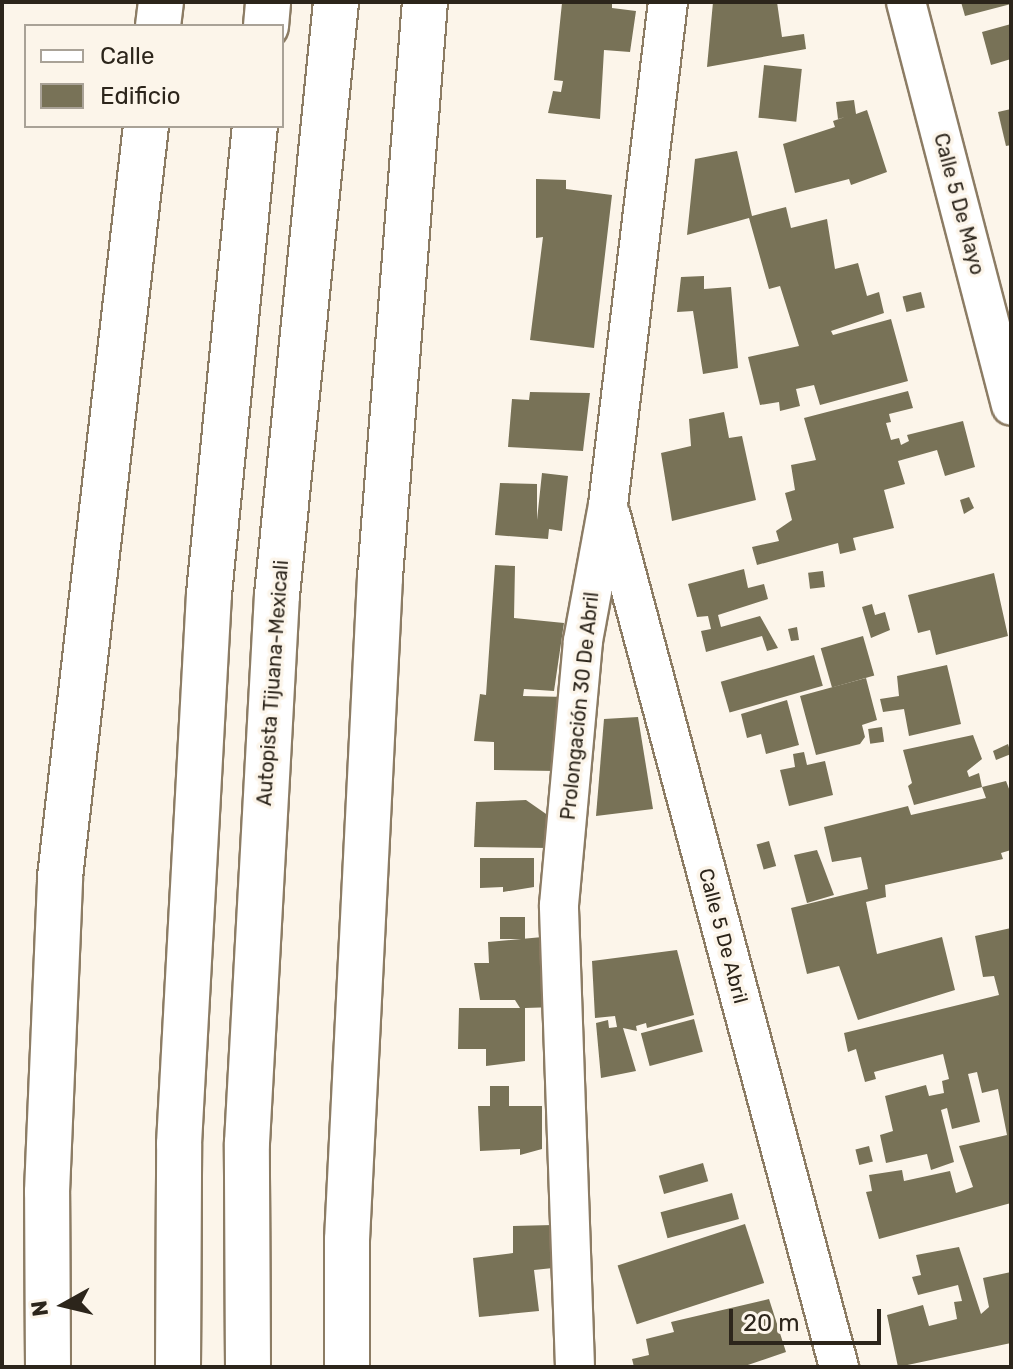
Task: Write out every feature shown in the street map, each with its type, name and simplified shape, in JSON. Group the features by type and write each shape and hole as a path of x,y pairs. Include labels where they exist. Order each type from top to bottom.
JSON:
{"highway":[{"path":"158,24 161,2"},
{"path":"266,24 268,2"},
{"name":"Autopista Tijuana-Mexicali","path":"248,1367 247,1143 277,595 336,2"},
{"path":"347,1367 347,1240 380,577 425,2"},
{"path":"48,1367 47,1192 60,877 146,128"},
{"path":"178,1367 179,1144 209,594 255,128"}],"street":[{"name":"Prolongación 30 De Abril","path":"575,1367 559,905 583,641 608,505 668,2"},
{"name":"Calle 5 De Mayo","path":"906,2 1011,406"},
{"name":"Calle 5 De Abril","path":"608,505 839,1367"}],"building":[{"path":"612,2 612,8 636,11 630,52 604,50 600,119 548,113 553,91 561,92 563,81 554,80 562,3"},
{"path":"713,2 777,2 782,37 804,34 806,49 707,67"},
{"path":"961,2 1011,2 1011,4 965,16"},
{"path":"1011,24 1011,59 991,65 982,32"},
{"path":"764,65 802,69 796,122 758,118"},
{"path":"854,100 856,114 867,110 887,172 851,185 849,179 795,193 783,144 835,127 833,121 845,117 838,119 836,102"},
{"path":"1011,109 1011,145 1006,146 998,112"},
{"path":"737,151 752,216 786,207 791,228 827,219 835,269 858,263 867,296 879,292 884,313 831,331 833,335 891,319 908,381 820,405 814,385 796,389 800,406 780,411 779,402 760,405 748,357 799,346 780,286 769,289 749,218 687,235 695,159"},
{"path":"536,179 566,180 566,189 612,195 594,348 530,340 543,237 536,238"},
{"path":"704,276 704,289 731,287 738,368 703,374 693,311 677,312 681,277"},
{"path":"921,292 925,308 906,312 903,297"},
{"path":"908,391 913,408 889,414 891,422 886,423 891,440 899,438 901,445 909,441 907,435 963,421 975,467 945,476 937,450 898,461 905,484 884,490 894,528 853,538 856,550 840,554 838,543 757,565 752,547 779,541 776,531 792,520 785,493 795,490 791,465 816,460 804,418"},
{"path":"530,392 590,393 583,451 508,447 512,399 529,400"},
{"path":"724,412 729,438 742,436 756,500 672,521 661,453 691,446 689,419"},
{"path":"542,473 568,476 562,531 549,529 548,539 495,535 500,483 537,484 537,520"},
{"path":"969,497 974,508 964,514 960,500"},
{"path":"495,565 515,566 514,618 564,623 554,691 524,689 523,696 566,697 556,771 494,770 494,742 474,741 480,694 486,695"},
{"path":"744,569 748,588 764,584 768,599 718,615 721,627 760,616 778,648 767,651 762,636 706,652 701,631 711,629 708,616 697,617 688,584"},
{"path":"823,571 825,587 810,589 808,573"},
{"path":"994,573 1008,636 936,655 930,630 918,633 908,595"},
{"path":"872,604 875,615 885,612 890,630 871,638 862,607"},
{"path":"797,627 799,640 791,641 788,629"},
{"path":"863,636 874,675 832,688 821,648"},
{"path":"814,655 823,686 730,712 721,682"},
{"path":"947,665 961,724 909,736 904,709 883,712 880,699 899,696 897,676"},
{"path":"866,678 877,720 862,725 865,737 860,744 816,755 800,696"},
{"path":"787,700 799,745 766,754 761,734 747,738 741,714"},
{"path":"638,717 653,809 596,816 604,719"},
{"path":"882,727 884,742 870,744 868,729"},
{"path":"973,735 982,759 967,771 969,777 979,773 982,787 914,805 903,750"},
{"path":"1008,744 1011,754 996,760 993,751"},
{"path":"804,752 807,765 825,761 833,795 789,806 780,770 795,767 793,754"},
{"path":"1006,781 1011,794 1011,850 1001,853 1003,859 885,885 886,897 866,902 877,954 942,937 955,990 858,1020 839,966 807,974 791,908 868,889 861,857 832,862 824,827 908,806 911,815 986,798 982,787"},
{"path":"526,800 549,816 550,848 474,847 476,802"},
{"path":"769,841 776,866 764,870 757,845"},
{"path":"817,850 834,895 807,903 794,855"},
{"path":"480,858 534,858 534,887 503,892 503,887 480,888"},
{"path":"500,917 525,917 525,939 500,939"},
{"path":"1011,928 1011,1203 879,1239 866,1192 872,1191 869,1175 902,1170 904,1181 950,1171 956,1193 973,1187 959,1146 1007,1135 998,1089 982,1093 977,1072 968,1074 980,1122 952,1129 947,1108 941,1110 954,1162 931,1170 927,1154 886,1163 880,1135 893,1131 885,1096 926,1085 929,1096 944,1093 942,1081 949,1079 943,1054 874,1072 876,1079 865,1082 856,1049 848,1052 844,1033 999,995 994,976 983,977 975,936"},
{"path":"553,936 556,1007 525,1008 525,1061 486,1066 486,1049 458,1049 459,1008 520,1008 515,1000 480,1000 474,963 489,963 488,942"},
{"path":"677,950 694,1015 647,1028 646,1023 636,1026 637,1031 623,1028 636,1071 601,1078 596,1023 608,1020 609,1028 617,1027 615,1016 595,1018 592,961"},
{"path":"694,1019 703,1052 650,1066 641,1033"},
{"path":"490,1086 509,1086 509,1106 542,1106 542,1149 520,1155 520,1149 480,1151 478,1106 490,1106"},
{"path":"869,1146 873,1162 859,1165 855,1149"},
{"path":"703,1163 708,1181 664,1194 659,1176"},
{"path":"732,1193 739,1219 668,1238 661,1212"},
{"path":"745,1224 764,1283 637,1324 618,1265"},
{"path":"553,1225 553,1268 534,1270 539,1311 479,1317 473,1258 513,1253 513,1226"},
{"path":"959,1247 981,1314 989,1307 983,1278 1011,1272 1011,1343 898,1367 887,1315 923,1305 929,1326 957,1319 954,1302 962,1301 958,1285 918,1295 912,1277 921,1275 916,1255"},
{"path":"769,1299 786,1352 742,1367 634,1367 632,1359 649,1355 646,1339 674,1332 671,1322"}]}
